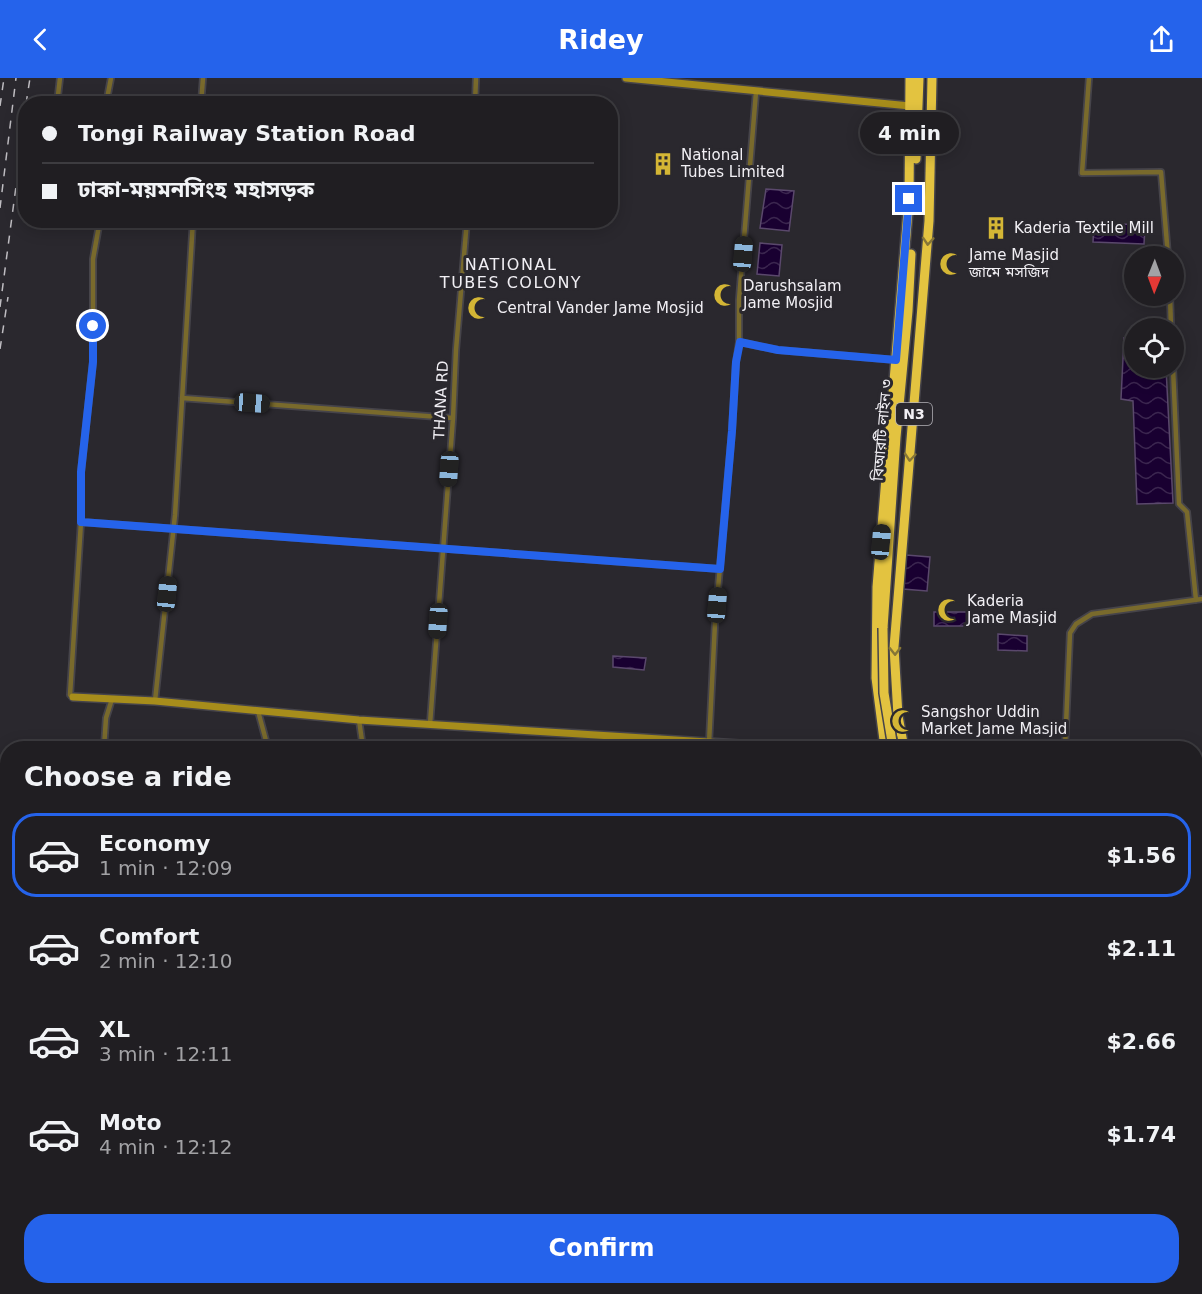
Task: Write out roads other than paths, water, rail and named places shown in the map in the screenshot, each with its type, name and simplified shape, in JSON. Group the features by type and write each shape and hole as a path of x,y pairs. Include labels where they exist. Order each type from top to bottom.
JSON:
{"highway":[{"name":"N3","path":"884,741 876,678 877,587 909,199 910,78"},
{"name":"বিআরটি লাইন ৩","path":"892,741 884,693 883,628 896,437 908,311 919,78"},
{"name":"N3","path":"903,741 898,716 894,647 929,221 932,78"}],"street":[{"path":"58,96 60,78"},
{"path":"108,96 111,78"},
{"path":"202,96 203,78"},
{"path":"475,96 476,78"},
{"path":"626,78 910,106"},
{"path":"1089,78 1082,173 1161,172 1166,246"},
{"path":"709,741 736,362 740,342 739,300 756,92"},
{"path":"99,228 93,259 93,362 81,472 81,522 70,695 359,720 680,741"},
{"path":"155,701 173,529 193,228"},
{"name":"THANA RD","path":"430,724 466,228"},
{"path":"740,342 778,350 896,360"},
{"path":"1173,378 1179,504 1187,512 1196,600"},
{"path":"182,398 453,418"},
{"path":"81,522 720,569"},
{"path":"1065,741 1070,633 1076,624 1092,614 1202,599"},
{"path":"104,741 106,718 112,699"},
{"path":"258,711 266,741"},
{"path":"359,720 362,741"}],"water":[{"path":"766,189 794,191 789,231 760,228"},
{"path":"1094,223 1145,225 1144,244 1093,242"},
{"path":"760,243 782,245 779,276 757,274"},
{"path":"1124,338 1124,378 1167,378 1173,503 1137,504 1133,401 1121,399"},
{"path":"906,555 930,557 927,591 903,589"},
{"path":"934,612 969,612 969,626 934,626"},
{"path":"998,634 1027,636 1027,651 998,650"},
{"path":"613,656 646,658 644,670 613,667"}],"railway":[{"path":"0,106 4,78"},
{"path":"0,208 16,78"},
{"path":"27,96 30,78"},
{"path":"0,307 18,171"},
{"path":"0,349 8,297"}],"place":[{"name":"National Tubes Limited","path":"663,164"},
{"name":"Kaderia Textile Mill","path":"996,228"},
{"name":"Jame Masjid জামে মসজিদ","path":"951,264"},
{"name":"Darushsalam Jame Mosjid","path":"725,295"},
{"name":"Central Vander Jame Mosjid","path":"479,308"},
{"name":"Kaderia Jame Masjid","path":"949,610"},
{"name":"Sangshor Uddin Market Jame Masjid","path":"903,721"}],"district":[{"name":"NATIONAL TUBES COLONY","path":"511,273"}]}
